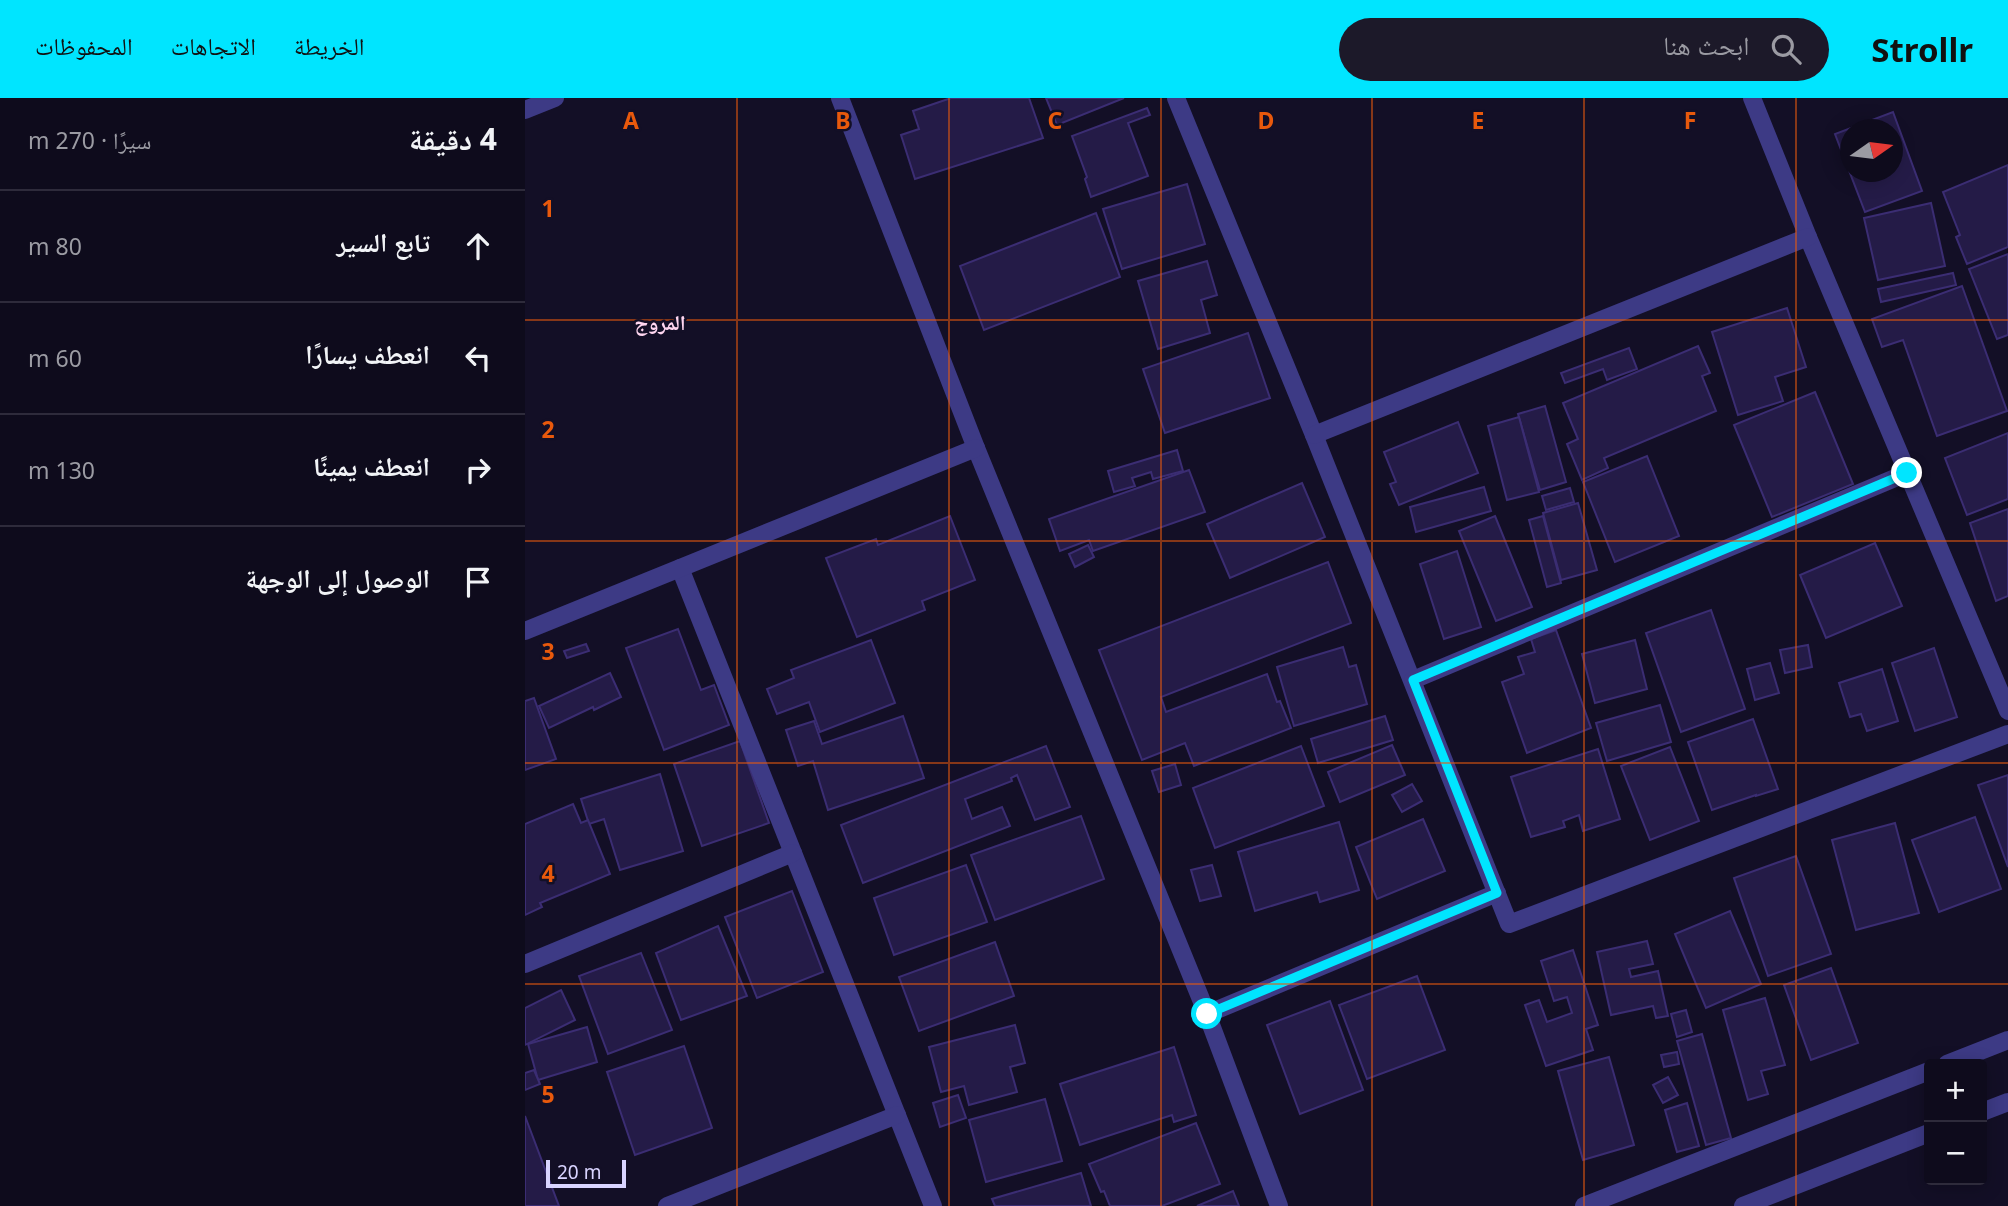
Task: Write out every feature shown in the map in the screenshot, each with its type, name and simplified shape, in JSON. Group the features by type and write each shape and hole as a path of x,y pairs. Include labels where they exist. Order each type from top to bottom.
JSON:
{"street":[{"path":"525,110 555,98"},
{"path":"840,98 976,448 1207,1014 1279,1206"},
{"path":"1176,98 1413,680 1509,924 2008,734"},
{"path":"1752,98 2008,711"},
{"path":"1314,435 1808,237"},
{"path":"525,631 976,448"},
{"path":"1413,680 1907,473"},
{"path":"680,568 933,1206"},
{"path":"525,964 793,853"},
{"path":"1207,1014 1497,893"},
{"path":"1960,1059 2008,1040"},
{"path":"1584,1206 1924,1073"},
{"path":"1987,1110 2008,1102"},
{"path":"667,1206 897,1115"},
{"path":"1743,1206 1924,1135"}],"building":[{"path":"951,98 1029,98 1043,138 915,179 901,135 919,129 913,111"},
{"path":"1046,98 1124,98 1057,125"},
{"path":"1147,108 1150,115 1128,123 1148,176 1091,197 1085,179 1087,177 1072,136"},
{"path":"1893,112 1896,119 1875,119"},
{"path":"1840,132 1840,147 1835,134"},
{"path":"1903,139 1922,191 1865,212 1853,182 1903,182"},
{"path":"2008,165 2008,247 1967,264 1956,237 1960,235 1943,192"},
{"path":"1187,184 1205,244 1122,269 1103,209"},
{"path":"1931,203 1945,266 1878,280 1864,218"},
{"path":"1096,213 1120,277 984,330 960,266"},
{"path":"2008,254 2008,335 1997,339 1969,269"},
{"path":"1207,261 1217,295 1201,300 1210,333 1158,349 1138,281"},
{"path":"1953,273 1956,285 1881,302 1878,289"},
{"path":"1962,286 2007,411 1937,436 1903,340 1882,347 1872,319"},
{"path":"1787,308 1806,367 1775,377 1783,401 1738,415 1712,332"},
{"path":"1248,333 1270,398 1165,433 1143,369"},
{"path":"1698,346 1710,373 1702,376 1716,411 1604,458 1608,468 1582,480 1567,444 1578,439 1563,403"},
{"path":"1629,348 1637,369 1607,380 1603,369 1565,383 1561,373"},
{"path":"1815,392 1853,484 1772,517 1734,425"},
{"path":"1545,406 1566,482 1540,490 1518,414"},
{"path":"1519,417 1539,492 1507,500 1488,426"},
{"path":"1458,422 1478,473 1399,505 1390,484 1396,482 1384,452"},
{"path":"2008,433 2008,499 1967,515 1945,458"},
{"path":"1177,450 1183,471 1153,479 1151,472 1132,478 1135,486 1114,492 1108,471"},
{"path":"1647,456 1679,536 1615,562 1583,482"},
{"path":"1189,470 1205,512 1093,551 1089,540 1060,551 1049,519"},
{"path":"1302,483 1325,537 1230,578 1207,524"},
{"path":"1484,487 1491,511 1416,532 1410,507"},
{"path":"1570,488 1574,502 1546,510 1542,496"},
{"path":"1578,503 1597,570 1561,580 1543,513"},
{"path":"2008,509 2008,596 1996,601 1970,523"},
{"path":"950,516 975,580 922,601 925,610 857,637 826,558 876,539 878,545"},
{"path":"1495,516 1532,607 1496,621 1459,531"},
{"path":"1543,516 1561,583 1547,587 1529,520"},
{"path":"1875,543 1902,606 1826,638 1800,575"},
{"path":"1088,545 1094,557 1075,567 1069,554"},
{"path":"1457,551 1481,627 1444,639 1420,564"},
{"path":"1328,562 1351,623 1161,697 1166,712 1267,674 1277,702 1280,701 1291,728 1194,766 1185,743 1142,760 1099,650"},
{"path":"1711,610 1745,709 1681,732 1646,633"},
{"path":"678,629 701,690 714,685 729,725 664,750 626,648"},
{"path":"1556,630 1591,728 1527,753 1502,682 1524,674 1518,657 1535,652 1531,639"},
{"path":"871,640 895,703 820,732 809,702 777,714 767,689 794,678 791,670"},
{"path":"1635,640 1647,689 1595,703 1582,654"},
{"path":"586,644 589,651 567,658 564,651"},
{"path":"1808,645 1812,667 1785,673 1780,650"},
{"path":"1343,647 1349,667 1356,665 1367,704 1294,726 1277,667"},
{"path":"1934,648 1957,717 1915,731 1892,663"},
{"path":"1770,663 1779,693 1755,700 1747,669"},
{"path":"1882,669 1898,721 1867,731 1861,714 1850,717 1839,683"},
{"path":"610,673 621,697 549,728 539,706"},
{"path":"534,698 556,759 525,770 525,701"},
{"path":"1660,705 1671,742 1607,761 1596,723"},
{"path":"903,716 924,778 828,810 813,761 798,766 786,730 814,721 822,744"},
{"path":"1385,716 1393,740 1318,763 1311,739"},
{"path":"1753,719 1778,789 1712,810 1688,742"},
{"path":"740,741 769,823 702,846 674,764"},
{"path":"1392,745 1405,775 1340,802 1328,772"},
{"path":"1046,746 1070,807 1035,820 1017,775 1011,778 1012,781 965,799 972,819 1002,807 1010,826 863,883 841,825"},
{"path":"1301,746 1324,806 1215,848 1193,788"},
{"path":"1670,747 1699,821 1650,840 1621,766"},
{"path":"1598,749 1620,819 1583,831 1579,815 1563,821 1565,827 1531,837 1511,777"},
{"path":"1175,764 1181,785 1159,792 1152,771"},
{"path":"660,774 683,851 620,870 604,819 589,824 581,799"},
{"path":"2008,775 2008,867 1978,785"},
{"path":"1412,784 1422,801 1402,812 1392,795"},
{"path":"573,804 581,823 588,820 610,874 540,903 542,907 525,915 525,824"},
{"path":"1081,816 1104,879 995,920 971,855"},
{"path":"1975,817 2001,889 1939,912 1912,840"},
{"path":"1423,819 1445,871 1377,899 1356,847"},
{"path":"1339,822 1359,890 1320,902 1317,892 1255,911 1238,852"},
{"path":"1895,823 1919,913 1856,930 1832,840"},
{"path":"1796,856 1831,954 1768,976 1734,878"},
{"path":"966,865 987,922 894,955 874,898"},
{"path":"1212,865 1221,896 1200,901 1191,870"},
{"path":"792,891 823,972 757,998 725,917"},
{"path":"1730,911 1761,984 1706,1008 1675,934"},
{"path":"718,926 747,996 681,1020 656,953"},
{"path":"1647,941 1653,964 1629,969 1631,977 1658,971 1668,1016 1656,1018 1653,1006 1611,1015 1597,952"},
{"path":"995,942 1014,996 919,1031 899,977"},
{"path":"1573,950 1598,1025 1586,1029 1593,1050 1546,1066 1525,1005 1539,1000 1547,1022 1572,1013 1567,997 1554,1001 1541,961"},
{"path":"641,953 672,1030 608,1054 579,976"},
{"path":"1831,968 1858,1043 1811,1060 1784,985"},
{"path":"1417,976 1445,1050 1367,1079 1339,1005"},
{"path":"561,990 575,1020 525,1045 525,1008"},
{"path":"1765,998 1785,1065 1761,1071 1768,1094 1748,1100 1723,1010"},
{"path":"1330,1001 1363,1090 1300,1114 1267,1025"},
{"path":"1686,1010 1692,1032 1677,1037 1671,1014"},
{"path":"1015,1025 1025,1063 1010,1067 1017,1092 969,1105 964,1086 941,1092 929,1047"},
{"path":"587,1027 597,1062 538,1080 528,1044"},
{"path":"1702,1034 1731,1138 1706,1145 1677,1041"},
{"path":"684,1046 712,1128 635,1155 607,1072"},
{"path":"1174,1047 1196,1115 1174,1122 1172,1115 1080,1145 1060,1084"},
{"path":"1677,1052 1679,1064 1664,1067 1661,1055"},
{"path":"1609,1057 1634,1145 1583,1160 1558,1071"},
{"path":"534,1070 540,1084 525,1090 525,1073"},
{"path":"1668,1077 1678,1095 1663,1103 1653,1085"},
{"path":"958,1095 966,1118 940,1127 933,1103"},
{"path":"1045,1099 1062,1161 986,1182 969,1120"},
{"path":"1687,1103 1699,1146 1677,1152 1665,1110"},
{"path":"525,1116 559,1206 525,1206"},
{"path":"1196,1123 1220,1184 1162,1206 1110,1206 1089,1164"},
{"path":"1081,1173 1091,1206 995,1206 992,1199"},
{"path":"1233,1191 1239,1206 1197,1206"}],"district":[{"name":"المروج","path":"660,322"}],"route":[{"path":"1207,1014 1497,893 1413,680 1907,473"}]}
